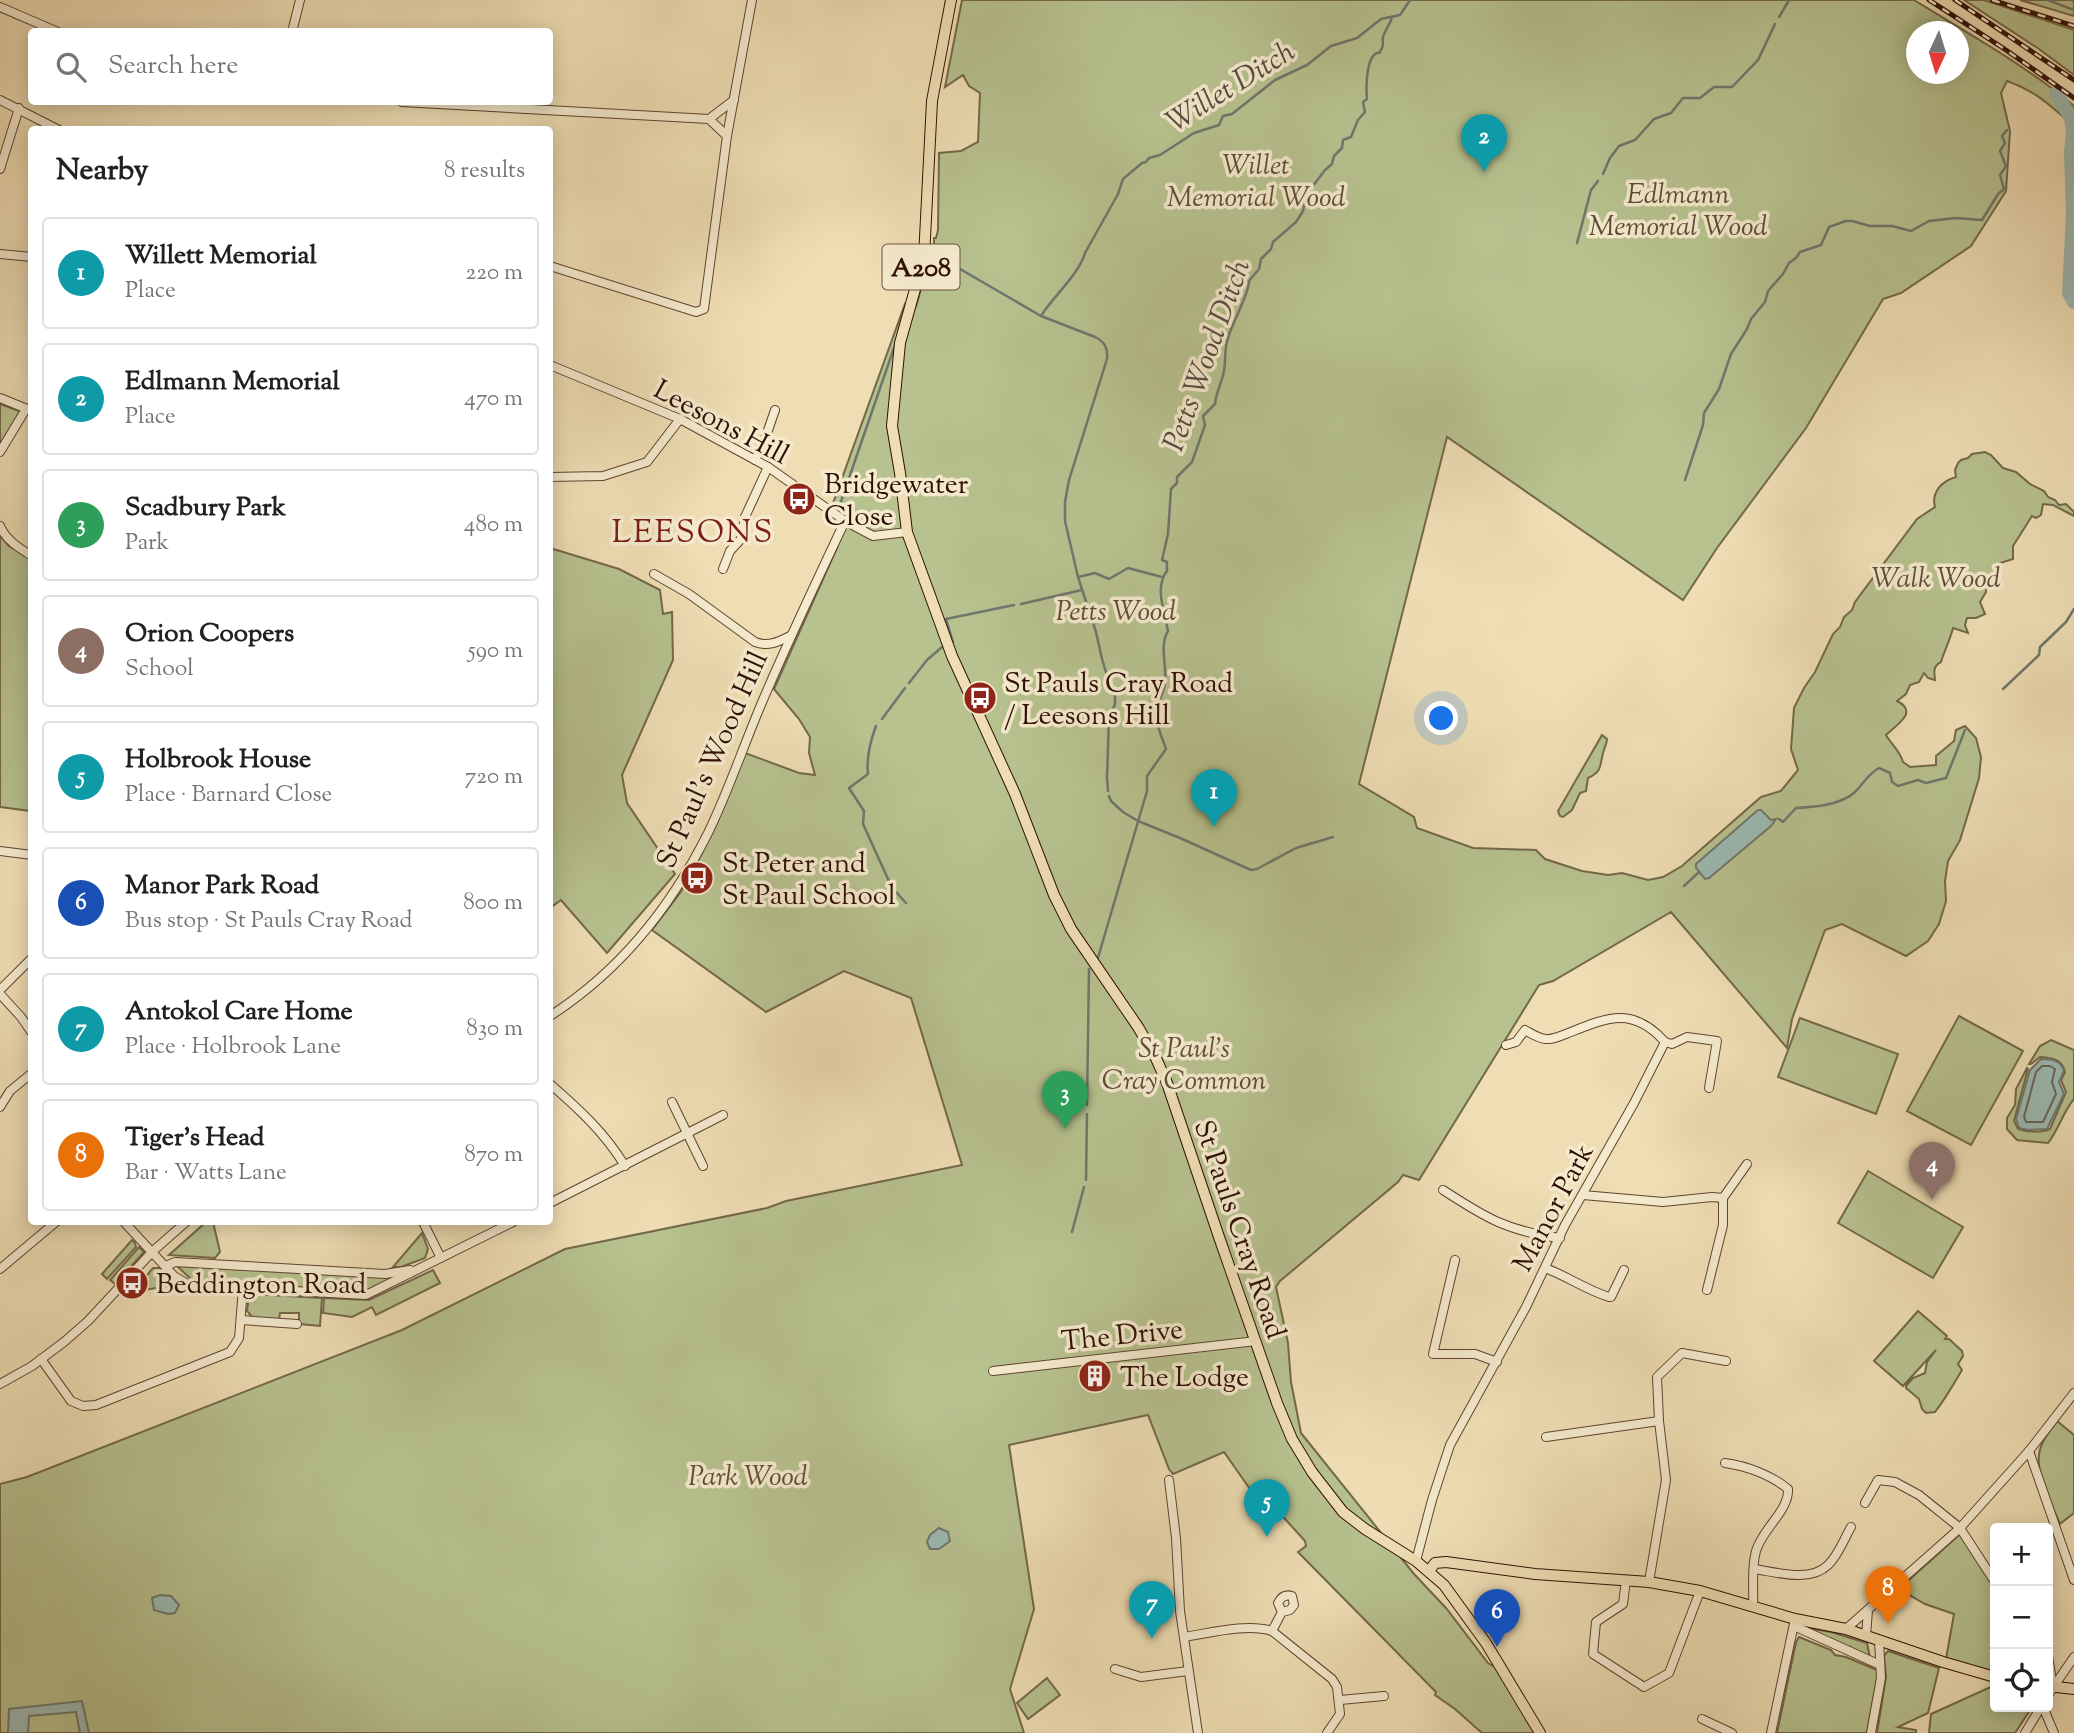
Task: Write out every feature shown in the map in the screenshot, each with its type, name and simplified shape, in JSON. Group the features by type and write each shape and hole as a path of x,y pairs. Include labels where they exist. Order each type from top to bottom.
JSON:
{"main road":[{"name":"A208","path":"907,532 901,473 892,426 900,343 924,257 932,101 951,0"},
{"name":"St Pauls Cray Road","path":"907,532 953,656 1015,794 1054,895 1071,929 1138,1027 1167,1083 1191,1159 1292,1439 1343,1512 1416,1560 1444,1586 1486,1643 1540,1733"},
{"path":"1429,1571 1435,1563 1446,1562 1535,1574 1649,1582 1700,1591 1753,1606 1795,1623 1846,1629 1990,1676"},
{"path":"2053,1689 2074,1689"}],"street":[{"path":"293,28 300,0"},
{"path":"553,267 696,312 704,309 727,136 752,0"},
{"path":"0,8 48,28"},
{"path":"0,100 51,126"},
{"path":"709,119 734,100"},
{"path":"456,105 709,119 727,136"},
{"path":"0,169 19,108"},
{"path":"0,254 28,257"},
{"name":"Leesons Hill","path":"553,366 680,419 768,467 845,521 873,536 907,532"},
{"path":"0,398 28,410"},
{"path":"755,460 775,410"},
{"path":"0,452 28,411"},
{"path":"553,477 603,476 647,462 680,419"},
{"path":"723,569 730,551 741,539 745,517 768,467"},
{"name":"St Paul's Wood Hill","path":"553,1014 584,992 623,957 662,911 680,884 709,830 790,636 845,521"},
{"path":"0,526 2,532 15,545 28,553"},
{"path":"654,574 689,594 755,642 772,644 790,636"},
{"path":"0,851 28,854"},
{"path":"28,962 0,992 28,1027"},
{"path":"1506,1045 1516,1042 1525,1030 1536,1037 1550,1040 1611,1018 1629,1018 1654,1029 1665,1042 1676,1043 1694,1037 1717,1041 1709,1088"},
{"name":"Manor Park","path":"1416,1560 1450,1445 1497,1362 1565,1225 1665,1042"},
{"path":"0,1107 10,1091 28,1076"},
{"path":"553,1087 597,1127 625,1166"},
{"path":"672,1102 704,1166"},
{"path":"553,1202 723,1115"},
{"path":"1707,1290 1723,1224 1723,1198 1747,1164"},
{"path":"1443,1190 1497,1223 1529,1233 1560,1238"},
{"path":"1583,1195 1664,1202 1723,1198"},
{"path":"0,1269 52,1225"},
{"path":"127,1225 179,1280 189,1285 366,1295 507,1225"},
{"path":"0,1384 41,1359 88,1321 153,1251 183,1225"},
{"path":"425,1225 442,1258"},
{"path":"1455,1260 1433,1354 1475,1354 1497,1362"},
{"path":"166,1266 176,1262 385,1274 420,1269"},
{"path":"1545,1268 1608,1297 1611,1297 1624,1270"},
{"path":"41,1359 71,1401 91,1406 228,1353 237,1342 243,1288"},
{"path":"241,1320 298,1324"},
{"name":"The Drive","path":"993,1371 1256,1342"},
{"path":"1649,1582 1666,1480 1657,1377 1682,1353 1726,1361"},
{"path":"1846,1629 1960,1528 2029,1451 2074,1393"},
{"path":"1546,1437 1659,1421"},
{"path":"2029,1451 2074,1580"},
{"path":"1725,1463 1759,1472 1788,1489 1788,1497 1755,1552 1753,1606"},
{"path":"1169,1480 1176,1538 1180,1611 1198,1733"},
{"path":"1865,1503 1878,1480 1895,1482 1919,1496 1960,1528 1990,1574"},
{"path":"1754,1569 1807,1576 1821,1571 1830,1564 1851,1527"},
{"path":"1626,1580 1623,1604 1596,1622 1593,1654 1644,1687 1670,1673 1700,1591"},
{"path":"1866,1636 1867,1610"},
{"path":"1272,1631 1282,1612"},
{"path":"1771,1733 1795,1623 1880,1665"},
{"path":"1184,1637 1261,1627 1272,1631 1332,1679 1337,1687 1340,1714 1327,1733"},
{"path":"1871,1733 1881,1678 1879,1640"},
{"path":"2053,1684 2074,1657"},
{"path":"1115,1669 1141,1677 1188,1671"},
{"path":"1340,1700 1384,1696"},
{"path":"2025,1733 2039,1712"},
{"path":"2044,1712 2054,1733"},
{"path":"1702,1719 1732,1733"}],"green space":[{"name":"Petts Wood","path":"962,0 1914,0 1948,21 1906,21 1906,84 1969,84 1969,34 2016,63 2074,106 2074,126 2035,95 2007,81 2001,93 2010,131 2006,191 1971,246 1901,293 1883,299 1806,428 1717,548 1683,600 1447,437 1359,784 1414,817 1417,828 1473,848 1536,850 1545,859 1582,871 1608,875 1622,873 1648,880 1663,877 1682,866 1761,797 1781,791 1798,770 1791,749 1794,708 1804,688 1844,617 1852,610 1855,602 1917,519 1935,507 1936,492 1946,481 1956,477 1955,470 1961,460 1972,454 1985,452 2003,468 2016,472 2059,505 2066,504 2074,512 2074,516 2053,505 2043,504 2041,515 2036,518 2032,516 2013,546 2013,559 1997,564 1996,575 1987,581 1986,592 1980,602 1985,614 1967,618 1965,625 1968,633 1953,628 1941,662 1935,667 1935,680 1924,673 1919,682 1910,685 1906,694 1897,701 1906,709 1906,714 1886,735 1903,762 1910,767 1936,765 1936,756 1954,741 1956,730 1965,726 1976,738 1981,757 1979,778 1960,840 1948,861 1946,901 1939,924 1928,941 1906,956 1842,924 1825,930 1792,1019 1787,1048 1671,912 1553,981 1539,985 1419,1180 1403,1175 1276,1287 1288,1343 1291,1382 1301,1433 1414,1574 1446,1608 1488,1663 1495,1667 1537,1733 1482,1733 1435,1695 1436,1692 1298,1552 1306,1546 1305,1541 1266,1498 1259,1502 1224,1452 1173,1474 1148,1415 1009,1445 1034,1609 1010,1689 1024,1733 0,1733 0,1484 27,1477 402,1330 565,1249 962,1165 911,998 844,971 766,1012 652,930 680,893 701,855 745,753 799,773 815,775 809,753 810,737 774,689 837,548 847,517 832,506 905,304 916,306 938,230 939,153 961,151 978,142 980,93 969,86 963,75 945,87"},
{"path":"1964,0 1984,0 2074,30 2074,75 2039,49"},
{"path":"2020,0 2071,0 2074,1 2074,16"},
{"path":"0,404 22,412 0,448"},
{"path":"0,536 9,546 28,557 28,811 0,807"},
{"path":"553,549 619,569 660,590 663,614 672,612 673,660 622,775 627,803 675,874 607,953 561,900 553,906"},
{"path":"1602,735 1607,740 1599,770 1588,778 1586,791 1580,793 1572,810 1563,817 1560,816 1558,811"},
{"path":"1959,1016 2023,1051 1971,1145 1907,1111"},
{"path":"1800,1018 1898,1054 1876,1114 1778,1077"},
{"path":"2051,1040 2074,1050 2074,1099 2048,1143 2017,1140 2007,1129 2007,1118 2015,1105 2016,1089 2027,1068 2014,1121 2018,1129 2034,1132 2050,1129 2066,1092 2061,1080 2065,1072 2059,1062 2040,1057 2029,1064 2040,1046"},
{"path":"1868,1171 1963,1227 1933,1278 1838,1223"},
{"path":"203,1225 214,1225 220,1252 215,1258 169,1255"},
{"path":"422,1233 428,1249 425,1258 401,1267 393,1267"},
{"path":"132,1240 136,1247 107,1279 102,1274"},
{"path":"139,1247 144,1252 115,1284 110,1280"},
{"path":"177,1266 398,1276 365,1292 192,1280"},
{"path":"153,1268 160,1268 172,1280 167,1286 145,1290 140,1283"},
{"path":"433,1270 440,1283 376,1315 372,1307 352,1317 323,1313 324,1298 369,1300"},
{"path":"251,1294 322,1298 320,1326 299,1324 299,1313 280,1313 279,1320 253,1318 247,1311"},
{"path":"1918,1311 1947,1336 1945,1339 1949,1339 1962,1351 1963,1356 1958,1364 1962,1370 1935,1412 1926,1413 1919,1399 1906,1386 1913,1378 1925,1373 1927,1362 1936,1350 1903,1386 1874,1361"},
{"path":"2057,1421 2074,1435 2074,1513 2060,1524 2045,1490 2039,1463 2041,1446"},
{"path":"1960,1534 1990,1581 1990,1671 1946,1659 1954,1614 1925,1604 1899,1589"},
{"path":"1807,1628 1867,1643 1870,1658 1849,1650 1851,1646 1848,1649"},
{"path":"1799,1637 1831,1650 1835,1655 1877,1670 1867,1733 1777,1733"},
{"path":"1888,1651 1939,1668 1928,1713 1898,1727 1916,1730 1916,1733 1877,1733 1886,1677 1884,1656"},
{"path":"1047,1678 1060,1695 1028,1719 1017,1703"},
{"path":"1990,1687 1990,1712 2029,1712 2015,1733 1929,1733 1931,1714"}],"water":[{"path":"1758,810 1771,820 1776,819 1771,826 1705,879 1696,864"},
{"path":"2041,1059 2055,1061 2063,1067 2059,1082 2064,1094 2047,1129 2019,1128 2016,1119 2030,1070"},
{"path":"939,1528 948,1532 950,1541 939,1549 930,1549 927,1542 930,1535"},
{"path":"160,1595 171,1596 179,1605 175,1613 154,1610 152,1598"},
{"path":"82,1701 89,1733 80,1733 76,1712 29,1716 28,1733 8,1733 9,1709"}],"waterway":[{"name":"Willet Ditch","path":"1041,316 1077,270 1118,194 1123,179 1149,158 1160,155 1194,133 1219,125 1223,116 1232,114 1275,80 1307,65 1331,46 1357,38 1381,19 1400,15 1410,0"},
{"path":"1779,17 1789,0"},
{"path":"2048,0 2074,10"},
{"name":"Petts Wood Ditch","path":"1097,961 1147,791 1147,776 1166,749 1158,718 1162,709 1160,700 1165,681 1164,644 1168,631 1161,585 1167,571 1167,562 1162,560 1168,534 1171,489 1177,483 1177,477 1192,462 1205,425 1203,416 1215,404 1224,371 1227,342 1249,281 1259,269 1261,259 1271,249 1273,242 1296,222 1303,211 1306,195 1332,164 1334,156 1342,148 1343,140 1351,137 1358,120 1365,112 1363,102 1367,99 1369,64 1382,48 1383,37 1392,17"},
{"path":"1603,174 1619,146 1635,140 1654,119 1671,113 1683,98 1700,98 1714,87 1732,87 1758,60 1775,24"},
{"path":"2056,93 2071,118 2073,132 2069,293 2074,302"},
{"path":"2060,109 2063,104"},
{"path":"1685,480 1703,425 1704,413 1719,389 1731,354 1751,319 1765,302 1768,291 1789,263 1800,252 1821,245 1829,227 1846,221 1911,231 1929,221 1956,218 1982,220 2004,189 2000,175 2006,166 2000,151 2005,143 2002,136 2007,130"},
{"path":"1577,243 1591,190 1598,181"},
{"path":"930,266 945,261"},
{"path":"948,262 1041,316 1095,337 1106,349 1107,359 1069,480 1065,521 1078,577 1109,682 1115,692 1115,704 1109,719 1108,791"},
{"path":"839,507 896,342"},
{"path":"1078,577 1095,573 1109,579 1128,568 1162,577"},
{"path":"1021,604 1082,590"},
{"path":"953,642 946,619 1014,605"},
{"path":"2003,689 2039,655 2040,647 2066,622 2074,609"},
{"path":"909,683 927,660 942,647"},
{"path":"882,719 905,688"},
{"path":"876,726 869,750 868,774 849,788 864,811 863,824 888,879 906,903"},
{"path":"1779,819 1783,822 1796,808 1843,800 1879,768 1890,773 1892,782 1898,786 1918,780 1926,783 1946,778 1965,730"},
{"path":"1109,796 1123,812 1138,821 1251,870 1296,848 1333,837"},
{"path":"1684,886 1699,872"},
{"name":"Petts Wood Ditch","path":"1087,1105 1089,969"},
{"name":"Petts Wood Ditch","path":"1086,1180 1087,1114"},
{"name":"Petts Wood Ditch","path":"1072,1232 1084,1187"}],"railway":[{"path":"1929,0 2074,98"},
{"path":"1955,0 2074,80"},
{"path":"1992,0 2074,26"}],"place":[{"name":"Edlmann Memorial","path":"1484,172"},
{"name":"Bridgewater Close","path":"799,499"},
{"name":"St Pauls Cray Road / Leesons Hill","path":"980,698"},
{"name":"Willett Memorial","path":"1214,827"},
{"name":"St Peter and St Paul School","path":"697,878"},
{"name":"Scadbury Park","path":"1065,1129"},
{"name":"Orion Coopers","path":"1932,1200"},
{"name":"Beddington Road","path":"132,1283"},
{"name":"The Lodge","path":"1095,1376"},
{"name":"Holbrook House","path":"1267,1537"},
{"name":"Tiger's Head","path":"1888,1624"},
{"name":"Antokol Care Home","path":"1152,1639"},
{"name":"Manor Park Road","path":"1497,1647"}],"district":[{"name":"LEESONS","path":"693,531"}],"park label":[{"name":"Willet Memorial Wood","path":"1256,180"},
{"name":"Edlmann Memorial Wood","path":"1678,209"},
{"name":"Walk Wood","path":"1936,577"},
{"name":"St Paul's Cray Common","path":"1184,1063"},
{"name":"Park Wood","path":"748,1475"}]}
